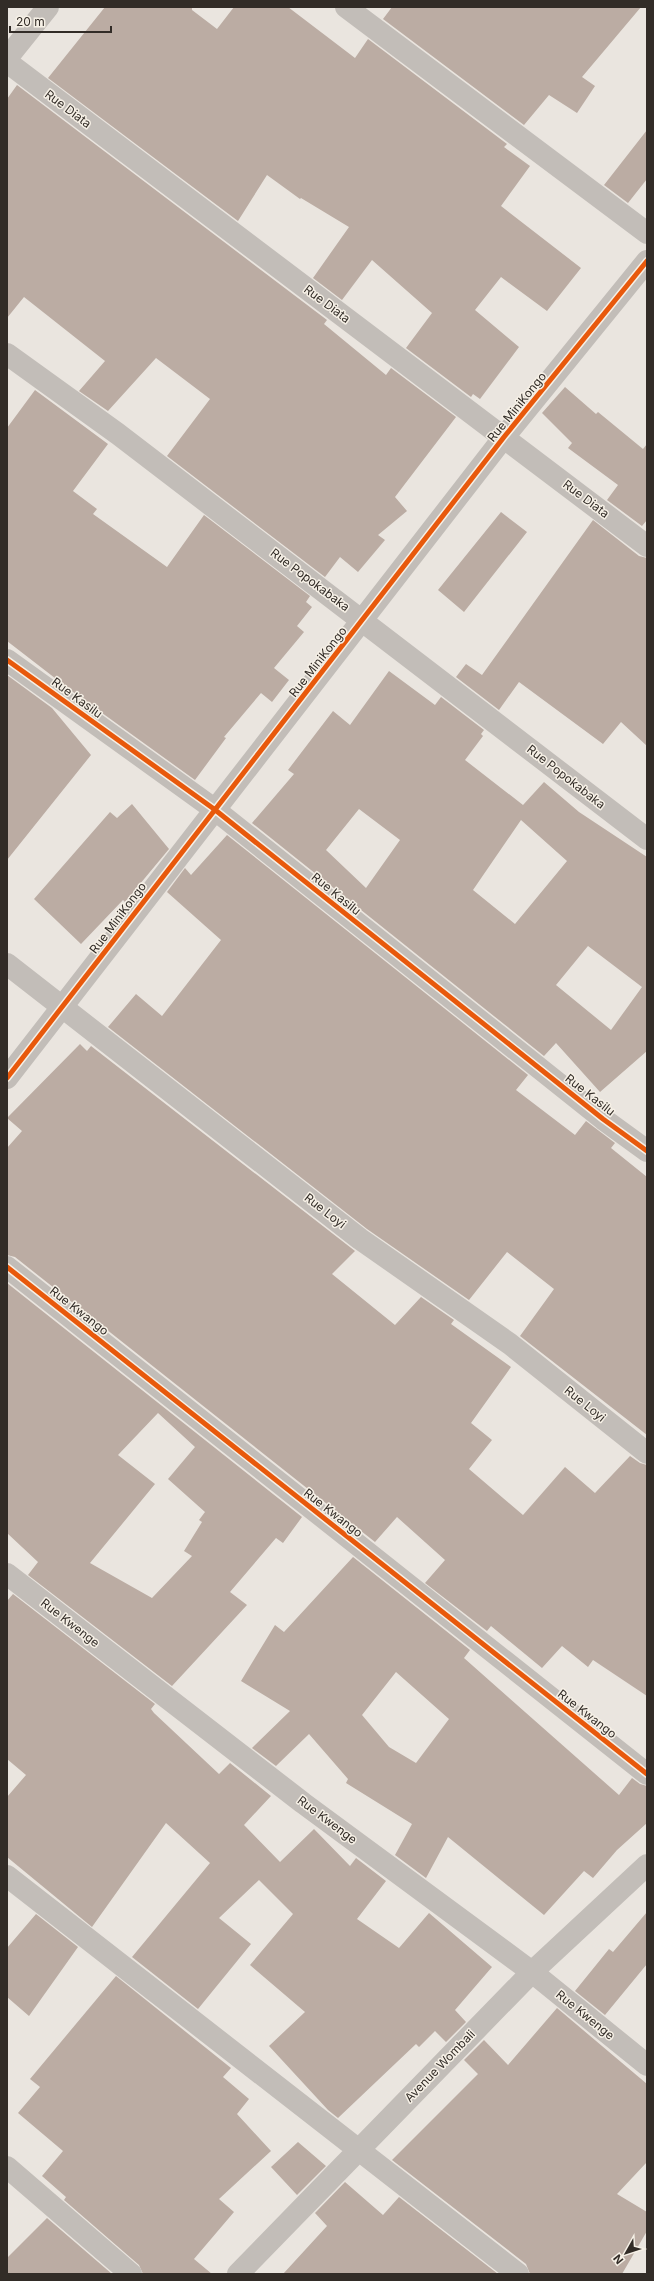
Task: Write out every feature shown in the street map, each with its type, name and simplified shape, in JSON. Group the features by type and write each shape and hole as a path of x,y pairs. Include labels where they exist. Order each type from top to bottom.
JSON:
{"street":[{"path":"7,58 48,7"},
{"path":"346,7 647,233"},
{"name":"Rue Diata","path":"7,62 647,546"},
{"name":"Rue MiniKongo","path":"7,1078 214,809 363,621 504,437 647,261"},
{"name":"Rue Popokabaka","path":"7,354 118,434 647,840"},
{"name":"Rue Kasilu","path":"7,660 214,809 597,1114 647,1152"},
{"name":"Rue Loyi","path":"7,964 360,1239 510,1344 647,1453"},
{"name":"Rue Kwango","path":"7,1267 647,1774"},
{"name":"Rue Kwenge","path":"7,1574 303,1803 532,1972 647,2065"},
{"name":"Avenue Wombali","path":"238,2274 532,1972 647,1865"},
{"path":"7,1876 357,2151 518,2274"},
{"path":"7,2167 131,2274"}],"building":[{"path":"105,7 192,7 192,10 217,29 234,7 288,7 355,58 368,39 507,144 504,147 530,166 501,206 581,268 547,311 501,277 475,310 519,347 480,399 473,394 471,397 406,348 432,313 372,260 342,300 313,278 349,227 301,198 300,199 267,175 238,221 48,78"},
{"path":"392,7 641,7 582,77 595,86 577,113 549,95 524,125 383,19"},
{"path":"17,85 327,320 324,324 386,375 391,368 456,417 395,497 407,511 378,535 385,540 358,572 340,557 325,577 167,456 210,399 156,358 108,411 79,391 105,361 24,297 7,318 7,99"},
{"path":"647,130 647,179 628,203 604,185"},
{"path":"565,387 596,414 598,412 643,449 647,444 647,520 642,526 607,500 618,485 568,448 572,443 542,413"},
{"path":"35,390 108,444 73,491 97,509 93,514 167,567 204,515 310,596 306,602 312,607 297,626 304,632 274,668 289,680 272,702 261,693 224,737 226,738 195,780 73,692 7,641 7,428"},
{"path":"501,512 527,532 464,612 438,590"},
{"path":"593,520 639,556 647,558 647,746 621,722 603,744 519,682 499,710 456,677 466,664 482,675"},
{"path":"389,671 435,705 441,697 484,730 481,734 483,736 465,760 523,805 544,782 579,812 647,857 647,1051 600,1092 556,1043 544,1056 252,823 294,774 288,770 333,711 350,725","holes":["359,809 400,840 366,888 326,850","521,820 567,861 515,924 473,890","588,946 642,987 611,1030 556,985"]},
{"path":"7,675 52,708 91,755 7,860"},
{"path":"132,804 169,849 125,902 123,900 81,944 34,899 110,812 117,818"},
{"path":"227,835 528,1075 516,1090 575,1135 586,1121 615,1143 611,1148 647,1177 647,1435 520,1336 554,1289 507,1252 469,1300 367,1229 108,1027 136,994 162,1016 221,940 167,892 185,868 191,875"},
{"path":"80,1044 87,1051 91,1046 355,1251 332,1274 395,1325 421,1297 454,1320 451,1324 511,1367 471,1423 492,1440 469,1469 523,1515 565,1467 595,1493 630,1456 640,1463 647,1465 647,1696 593,1660 588,1667 562,1646 542,1668 491,1626 487,1631 425,1583 445,1560 397,1517 375,1542 15,1257 7,1255 7,1148 22,1131 7,1118"},
{"path":"7,1283 302,1517 283,1543 276,1538 230,1592 247,1605 172,1686 28,1575 38,1562 7,1533","holes":["158,1413 195,1447 168,1479 205,1512 199,1520 202,1522 184,1551 192,1556 152,1598 90,1563 155,1484 118,1455"]},
{"path":"353,1557 470,1650 464,1658 619,1795 632,1778 640,1784 647,1786 647,1823 617,1850 593,1878 584,1871 544,1915 448,1837 426,1878 395,1855 412,1824 346,1783 348,1779 309,1734 276,1766 252,1748 290,1711 241,1681 275,1625 284,1632","holes":["396,1672 449,1719 416,1763 389,1747 362,1715"]},
{"path":"13,1594 155,1704 151,1709 154,1713 219,1774 230,1763 271,1796 244,1825 280,1862 314,1829 350,1866 356,1858 386,1881 357,1919 399,1948 429,1913 492,1967 455,2010 466,2022 446,2042 435,2031 419,2047 416,2044 338,2118 328,2110 269,2046 305,2012 250,1965 293,1914 259,1880 219,1918 251,1944 198,2009 132,1957 210,1863 166,1823 92,1927 7,1857 7,1797 26,1775 7,1759 7,1601"},
{"path":"647,1912 647,1964 605,2015 575,1991 609,1949 613,1952"},
{"path":"36,1914 78,1947 29,2016 7,1997 7,1948"},
{"path":"116,1976 231,2068 223,2077 249,2099 237,2114 271,2151 219,2199 234,2212 194,2259 212,2274 143,2274 139,2265 64,2200 66,2197 42,2176 63,2151 18,2113 40,2087 30,2079"},
{"path":"557,2008 647,2084 647,2162 617,2194 647,2212 647,2231 622,2274 530,2274 526,2264 392,2160 478,2074 464,2060 484,2040 508,2065"},
{"path":"298,2142 326,2166 297,2195 271,2167"},
{"path":"345,2182 383,2215 399,2197 498,2274 283,2274 327,2226 315,2213"},
{"path":"47,2218 112,2274 7,2274 7,2258"}],"cycle path":[{"path":"7,1078 504,437 647,261"},
{"path":"7,660 214,809 603,1119 647,1151"},
{"path":"7,1267 647,1774"}]}
